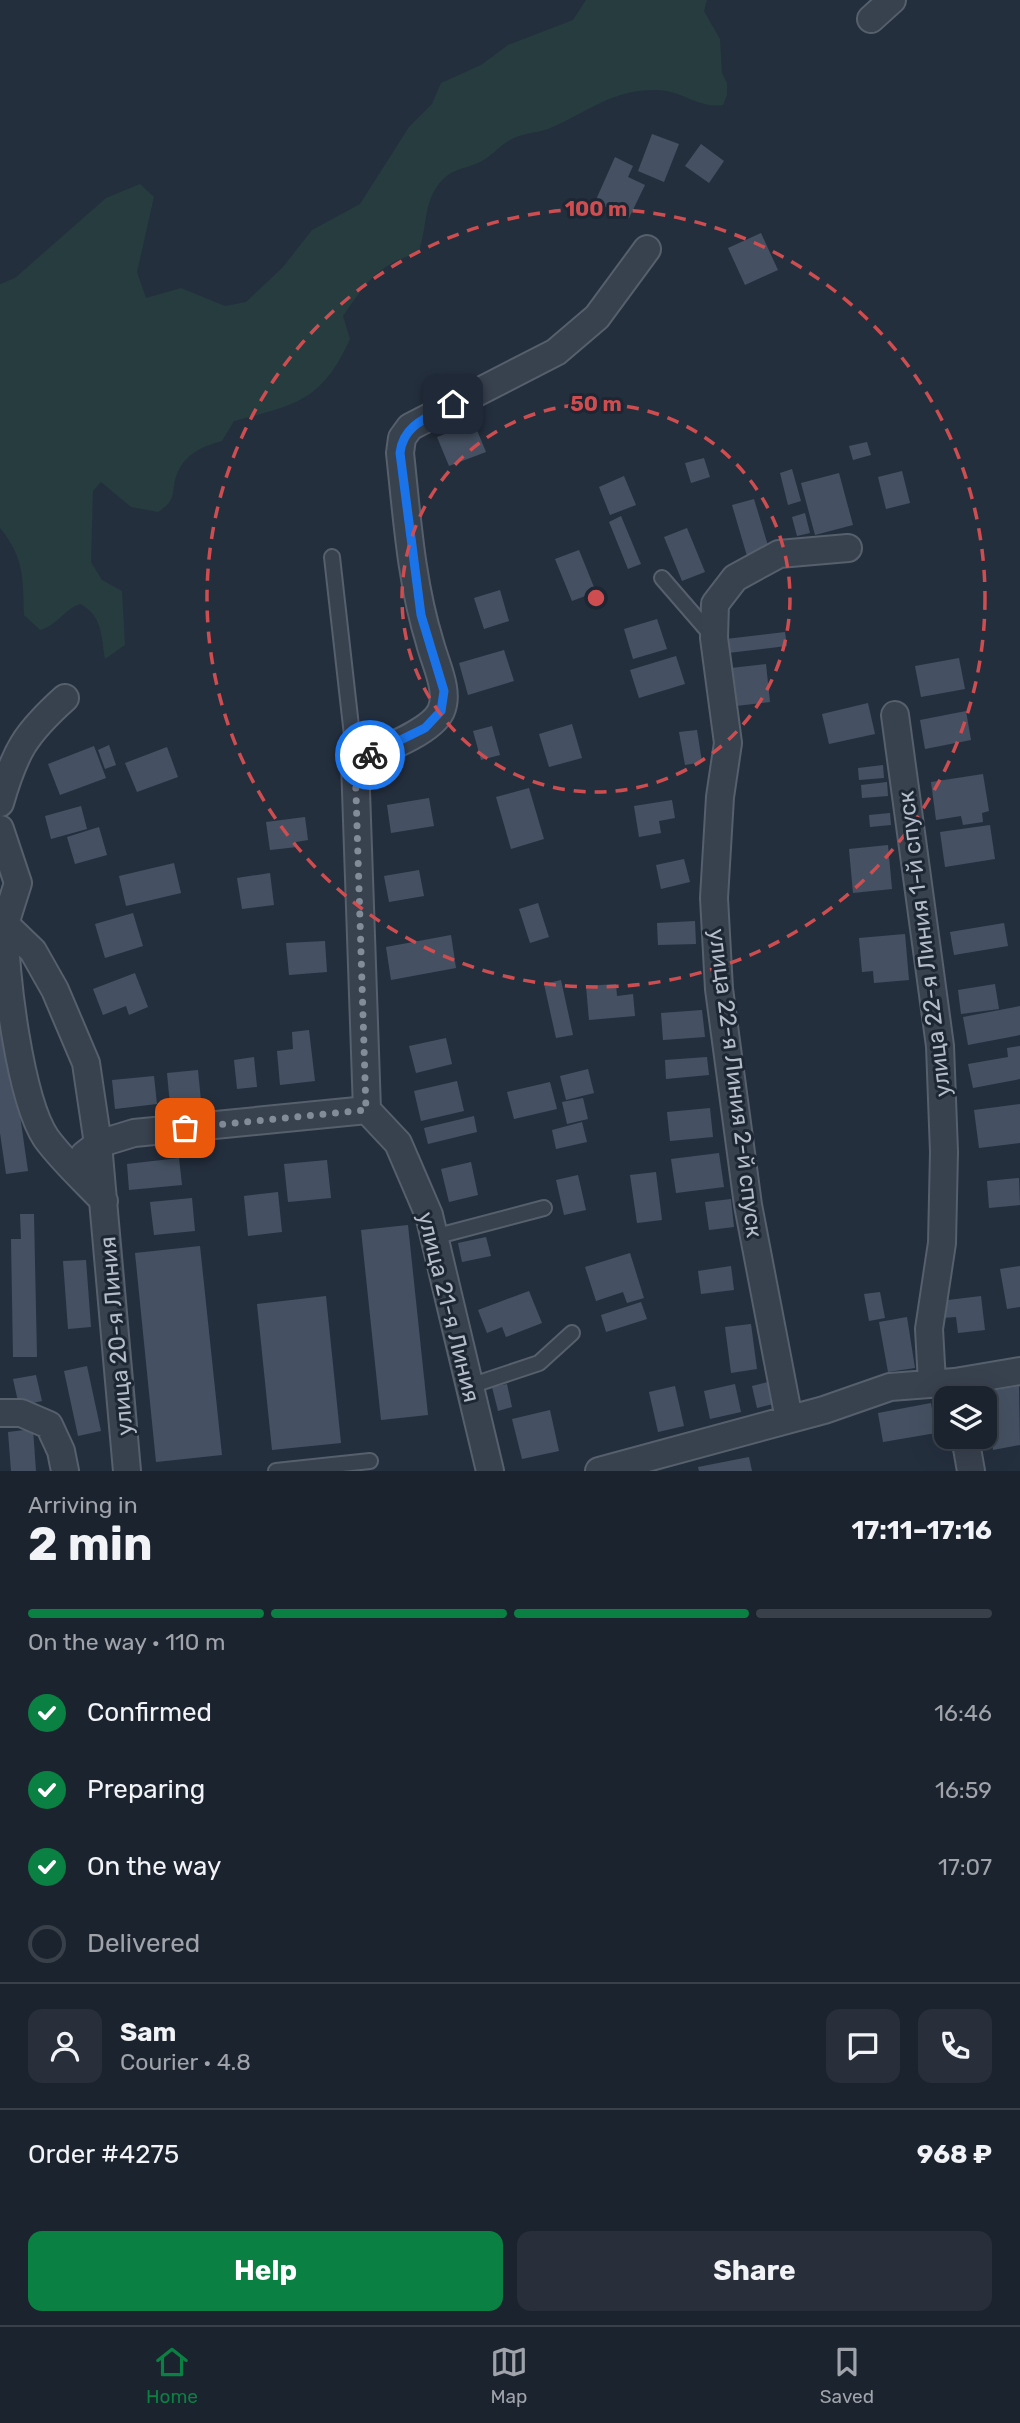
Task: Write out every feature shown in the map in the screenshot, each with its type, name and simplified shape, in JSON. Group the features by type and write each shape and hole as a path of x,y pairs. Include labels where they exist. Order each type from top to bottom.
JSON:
{"street":[{"path":"871,19 892,0"},
{"path":"71,1165 99,1143 134,1133 366,1110 355,762 425,728 441,711 444,691 421,615 412,563 400,453 402,438 410,427 555,352 597,317 647,249"},
{"name":"улица 22-я Линия 2-й спуск","path":"789,1419 748,1205 719,989 714,898 720,797 728,743 714,638 715,604 734,578 779,554 848,548"},
{"path":"0,803 13,759 35,726 65,698"},
{"name":"улица 22-я Линия 1-й спуск","path":"895,715 940,1046 942,1217 929,1329 947,1386"},
{"path":"0,829 18,883 3,920 5,954 29,1103 47,1138 104,1201"},
{"name":"улица 20-я Линия","path":"3,920 33,951 66,1014 86,1063 99,1143 127,1471"},
{"name":"улица 21-я Линия","path":"366,1110 398,1143 429,1215 490,1471"},
{"path":"956,1386 1020,1371"},
{"path":"616,1469 890,1387 934,1388"},
{"path":"0,1413 21,1413 49,1425 61,1451 65,1471"},
{"path":"967,1449 971,1471"}],"lane":[{"path":"332,557 355,762"},
{"path":"662,578 714,638"},
{"path":"434,1237 544,1208"},
{"path":"470,1386 539,1363 572,1333"},
{"path":"276,1471 370,1461"}],"green space":[{"path":"586,0 707,0 704,11 720,39 722,73 727,83 727,95 723,105 714,106 666,91 626,93 548,129 516,137 482,161 448,175 433,192 418,253 392,263 374,276 343,316 350,339 340,360 317,388 291,404 234,421 222,441 202,448 185,461 177,474 169,503 158,512 131,507 101,482 93,491 91,562 102,580 122,591 125,645 105,659 97,621 88,609 80,604 40,630 24,615 21,568 14,549 0,528 0,284 15,278 106,198 140,184 154,197 137,272 146,298 181,288 225,306 246,302 283,267 312,230 360,204 409,127 432,104 441,83 481,65 508,45 573,20"}],"building":[{"path":"652,134 679,144 664,182 638,171"},
{"path":"701,144 724,161 709,183 685,166"},
{"path":"615,157 633,166 628,177 645,185 629,218 595,202"},
{"path":"761,233 778,270 745,285 728,248"},
{"path":"474,423 486,452 449,466 437,437"},
{"path":"867,442 871,455 853,460 849,446"},
{"path":"704,458 710,477 691,483 685,463"},
{"path":"792,469 801,501 788,505 780,473"},
{"path":"902,471 910,503 886,509 878,477"},
{"path":"839,473 853,525 815,535 801,483"},
{"path":"624,476 636,505 610,515 599,487"},
{"path":"754,499 769,549 747,556 732,505"},
{"path":"805,513 810,533 797,536 792,517"},
{"path":"621,516 641,564 628,569 609,522"},
{"path":"687,528 705,572 682,581 664,537"},
{"path":"579,550 596,592 572,601 555,559"},
{"path":"500,590 509,621 484,629 474,598"},
{"path":"657,619 667,649 633,659 624,629"},
{"path":"785,632 787,646 728,653 726,639"},
{"path":"504,650 514,681 468,695 459,663"},
{"path":"676,656 685,684 639,698 630,670"},
{"path":"959,658 965,689 921,697 915,666"},
{"path":"766,664 770,702 736,706 731,668"},
{"path":"868,703 875,734 829,744 822,714"},
{"path":"966,711 971,740 925,749 920,720"},
{"path":"572,724 582,758 549,767 539,734"},
{"path":"492,726 500,755 481,760 473,731"},
{"path":"697,730 702,762 685,765 679,732"},
{"path":"109,745 116,765 105,769 98,750"},
{"path":"94,746 106,778 60,795 48,764"},
{"path":"167,747 178,777 137,792 125,763"},
{"path":"883,765 884,778 859,780 858,768"},
{"path":"983,774 989,811 982,813 983,822 963,825 961,816 936,820 931,782"},
{"path":"887,782 888,796 862,798 861,785"},
{"path":"529,788 544,839 511,849 496,797"},
{"path":"429,798 434,826 391,833 387,805"},
{"path":"672,800 675,818 659,821 661,833 639,837 634,806"},
{"path":"81,806 87,829 51,839 45,816"},
{"path":"890,813 891,825 870,827 869,815"},
{"path":"305,817 308,840 296,842 297,847 270,850 266,822"},
{"path":"990,825 995,859 945,867 940,832"},
{"path":"99,827 107,855 75,864 67,837"},
{"path":"888,845 892,889 853,893 849,849"},
{"path":"684,859 690,882 661,889 656,865"},
{"path":"174,863 181,893 126,906 119,876"},
{"path":"419,870 424,896 389,902 384,876"},
{"path":"270,873 274,905 242,909 237,878"},
{"path":"538,903 549,937 530,943 519,909"},
{"path":"133,913 143,946 105,958 95,924"},
{"path":"695,921 696,944 658,945 657,923"},
{"path":"1004,923 1008,946 954,955 950,932"},
{"path":"905,934 909,980 874,983 873,971 862,972 859,938"},
{"path":"451,935 456,968 391,980 386,947"},
{"path":"325,941 327,972 289,975 286,943"},
{"path":"135,973 148,1007 129,1015 126,1006 103,1015 93,989"},
{"path":"561,980 573,1035 556,1038 544,984"},
{"path":"616,984 617,996 633,994 635,1016 589,1020 586,986"},
{"path":"995,984 999,1009 961,1014 958,990"},
{"path":"1020,1006 1020,1035 968,1045 963,1017"},
{"path":"702,1010 705,1037 663,1040 661,1013"},
{"path":"5,1011 28,1171 6,1174 0,1133 0,1012"},
{"path":"309,1030 315,1081 280,1085 277,1051 293,1049 292,1032"},
{"path":"446,1038 452,1064 416,1073 409,1046"},
{"path":"1020,1046 1020,1079 973,1088 968,1064 1008,1057 1007,1048"},
{"path":"254,1057 257,1087 237,1089 234,1060"},
{"path":"707,1057 709,1075 666,1079 665,1060"},
{"path":"588,1069 594,1093 566,1100 560,1076"},
{"path":"198,1070 201,1101 170,1105 167,1073"},
{"path":"154,1076 157,1104 115,1109 112,1080"},
{"path":"457,1081 464,1111 421,1121 414,1091"},
{"path":"550,1082 557,1109 514,1119 507,1092"},
{"path":"583,1098 588,1119 567,1124 562,1102"},
{"path":"1020,1104 1020,1143 979,1148 974,1110"},
{"path":"710,1108 713,1137 670,1141 667,1112"},
{"path":"474,1116 477,1132 428,1144 424,1128"},
{"path":"582,1122 587,1142 556,1149 552,1130"},
{"path":"719,1153 724,1187 676,1193 671,1159"},
{"path":"179,1158 182,1185 129,1190 127,1164"},
{"path":"327,1160 331,1198 288,1202 284,1164"},
{"path":"471,1162 478,1195 449,1202 441,1169"},
{"path":"656,1172 662,1220 637,1223 630,1175"},
{"path":"578,1175 586,1210 564,1215 556,1180"},
{"path":"1019,1178 1020,1205 989,1208 987,1181"},
{"path":"278,1192 282,1232 248,1236 244,1196"},
{"path":"192,1198 195,1231 154,1235 150,1202"},
{"path":"731,1199 734,1227 709,1230 705,1202"},
{"path":"20,1214 34,1214 37,1357 13,1357 11,1239 21,1239"},
{"path":"408,1225 428,1415 381,1420 361,1230"},
{"path":"486,1237 491,1256 462,1262 458,1243"},
{"path":"200,1246 222,1455 156,1462 135,1253"},
{"path":"630,1253 644,1298 627,1303 623,1292 596,1301 585,1267"},
{"path":"86,1260 91,1327 68,1329 63,1261"},
{"path":"731,1266 734,1290 701,1294 698,1271"},
{"path":"1020,1266 1020,1307 1007,1309 1000,1269"},
{"path":"529,1291 542,1323 506,1337 502,1327 487,1333 478,1310"},
{"path":"880,1292 885,1318 869,1321 864,1294"},
{"path":"326,1296 341,1443 272,1450 257,1304"},
{"path":"981,1296 985,1330 958,1333 956,1317 942,1318 940,1301"},
{"path":"641,1302 647,1319 606,1332 601,1315"},
{"path":"907,1317 915,1368 888,1372 879,1322"},
{"path":"751,1324 757,1369 731,1373 725,1327"},
{"path":"87,1366 101,1431 78,1436 64,1371"},
{"path":"36,1375 42,1401 19,1406 13,1379"},
{"path":"768,1382 773,1404 757,1408 752,1386"},
{"path":"507,1384 512,1407 498,1411 492,1387"},
{"path":"735,1384 741,1412 710,1419 704,1391"},
{"path":"675,1386 684,1426 658,1432 649,1392"},
{"path":"1019,1386 1020,1445 993,1450 997,1449 997,1390"},
{"path":"931,1403 934,1433 883,1442 878,1413"},
{"path":"550,1410 559,1451 522,1459 512,1419"},
{"path":"33,1429 36,1471 11,1471 8,1432"},
{"path":"749,1457 752,1471 699,1471 698,1467"}],"way so far":[{"path":"185,1128 366,1110 355,762 370,755"}],"route":[{"path":"370,755 425,728 441,711 444,691 421,615 412,563 400,453 402,438 410,427 453,404"}]}
